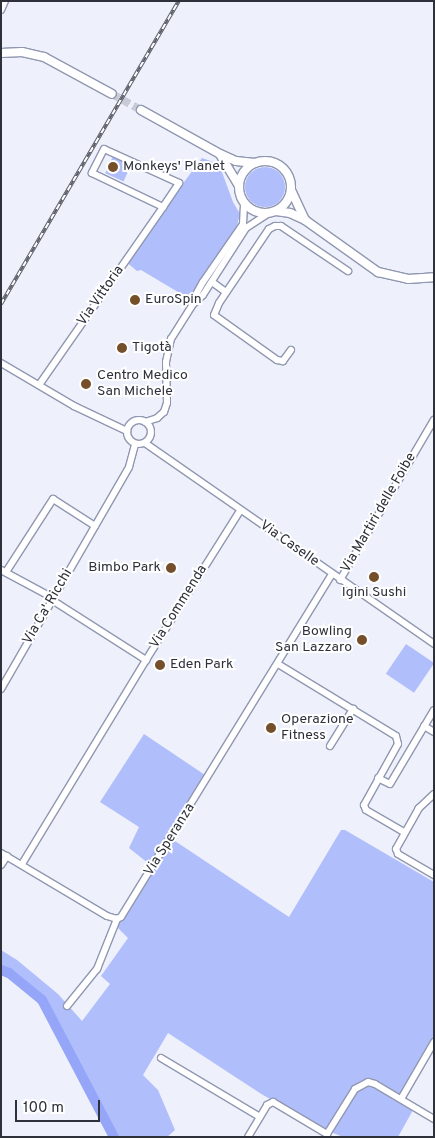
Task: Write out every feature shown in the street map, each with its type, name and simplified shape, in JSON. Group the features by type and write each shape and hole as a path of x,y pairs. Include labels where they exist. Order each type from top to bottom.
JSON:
{"main road":[{"path":"1,53 22,52 44,57 112,94"},
{"path":"141,110 236,161 255,163 265,161 282,167 288,174 291,190 305,220"},
{"path":"220,154 234,174 244,203 253,210 290,213 305,220 378,272 408,279 434,277"},
{"path":"239,186 244,173 255,163"},
{"path":"273,212 288,200 291,190"}],"street":[{"path":"1,10 6,1"},
{"name":"Via Vittoria","path":"38,385 163,207 179,182 104,149 92,173 163,207"},
{"path":"193,304 194,298 203,282 244,224 244,203"},
{"path":"157,418 145,443 135,444 130,440 127,431 135,420 145,422 157,418 164,412 167,403 165,372 171,339 193,304 212,282 243,232 273,212"},
{"path":"291,350 283,361 278,360 215,317 214,310 269,230 278,225 348,271"},
{"path":"212,282 226,292"},
{"path":"1,363 38,385 127,431"},
{"name":"Via Martiri delle Foibe","path":"340,580 434,420"},
{"path":"145,422 150,433"},
{"name":"Via Caselle","path":"145,443 240,511 434,644"},
{"name":"Via Ca' Ricchi","path":"1,689 129,467 135,444"},
{"path":"95,526 53,499 4,571 52,599 146,660"},
{"name":"Via Commenda","path":"22,864 146,660 240,511"},
{"name":"Via Speranza","path":"67,1006 97,969 117,919 126,911 332,574"},
{"path":"278,664 393,733 398,740 398,744 364,801 364,808 404,832"},
{"path":"330,746 353,709"},
{"path":"378,778 390,784 434,710"},
{"path":"424,726 434,732"},
{"path":"434,794 418,808 397,846 397,852 434,875"},
{"path":"1,865 4,854 107,916 117,919"},
{"path":"401,1099 434,1042"},
{"path":"161,1058 260,1117"},
{"path":"248,1137 270,1102 276,1102 327,1134 355,1089 364,1083 375,1084 434,1119"}],"shaded area":[{"path":"113,156 131,164 124,181 105,173"},
{"path":"202,158 219,164 233,202 240,214 237,226 188,298 141,270 137,271 125,261"},
{"path":"269,167 276,170 282,176 285,187 284,195 276,204 269,207 261,207 254,204 246,195 245,183 248,176 257,168"},
{"path":"406,644 434,663 414,693 386,674"},
{"path":"144,734 208,777 172,839 289,917 341,830 345,830 434,882 434,1043 399,1101 413,1110 398,1137 343,1137 326,1130 263,1095 168,1033 143,1075 158,1090 175,1130 167,1137 114,1137 42,1000 9,973 1,970 1,950 17,960 58,994 82,1021 110,984 101,976 128,938 117,927 153,867 129,848 139,827 100,802"}],"waterway":[{"path":"1,970 9,973 42,1000 114,1137"}],"tunnel":[{"path":"112,94 141,110"}],"railway":[{"path":"1,304 179,1"}],"place":[{"name":"Monkeys' Planet","path":"113,167"},
{"name":"EuroSpin","path":"135,300"},
{"name":"Tigotà","path":"122,348"},
{"name":"Centro Medico San Michele","path":"86,384"},
{"name":"Bimbo Park","path":"171,568"},
{"name":"Igini Sushi","path":"374,577"},
{"name":"Bowling San Lazzaro","path":"362,640"},
{"name":"Eden Park","path":"160,665"},
{"name":"Operazione Fitness","path":"271,728"}]}
